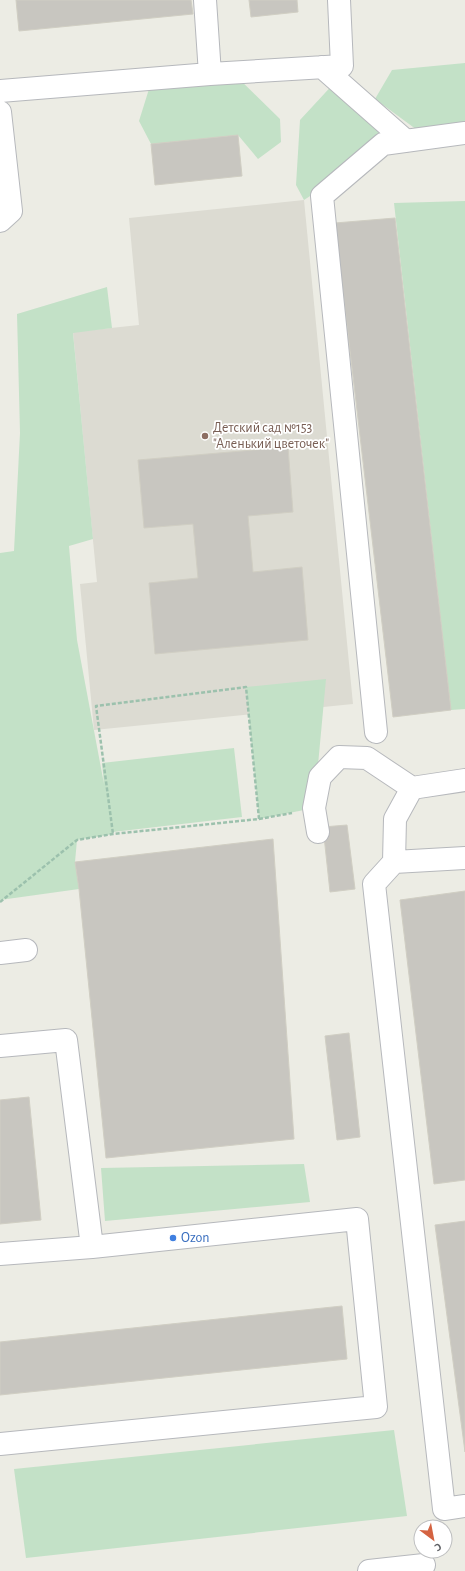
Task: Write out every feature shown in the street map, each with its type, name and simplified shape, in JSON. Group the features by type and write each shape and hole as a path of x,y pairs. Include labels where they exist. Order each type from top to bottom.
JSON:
{"lane":[{"path":"205,0 210,74"},
{"path":"0,91 210,74 342,66 339,0"},
{"path":"322,67 406,141"},
{"path":"0,112 11,211 0,221"},
{"path":"376,732 322,196 382,144 465,133"},
{"path":"318,832 314,808 320,777 339,757 367,758 412,788 465,780"},
{"path":"412,788 395,820 394,862 374,884 449,1514"},
{"path":"394,862 465,858"},
{"path":"0,953 26,950"},
{"path":"0,1046 66,1040 92,1247"},
{"path":"0,1254 92,1247 357,1219 376,1407 0,1444"},
{"path":"369,1571 427,1562"}],"path":[{"path":"113,834 96,706 246,687 259,819"},
{"path":"0,902 77,840 113,834 259,819 314,808"}],"shaded area":[{"name":"Детский сад №153 \"Аленький цветочек\"","path":"304,200 353,704 94,730 80,584 97,582 73,332 139,325 129,218"}],"green space":[{"path":"465,63 465,134 428,138 375,99 392,70"},
{"path":"233,73 280,119 281,142 258,159 238,135 151,144 139,121 149,89"},
{"path":"337,80 406,141 356,166 304,200 296,185 300,120"},
{"path":"465,201 465,709 451,710 394,203"},
{"path":"107,287 112,328 73,333 93,539 69,546 77,640 104,784 102,763 234,748 242,817 113,832 113,834 77,840 75,862 79,889 0,900 0,553 14,551 20,433 17,314"},
{"path":"326,679 314,808 259,819 246,687"},
{"path":"304,1164 310,1202 105,1221 101,1168"},
{"path":"394,1430 407,1516 26,1558 14,1469"}],"building":[{"path":"16,0 191,0 193,14 19,31"},
{"path":"249,0 297,0 298,12 251,17"},
{"path":"238,135 242,176 155,185 151,144"},
{"path":"395,218 451,710 393,717 335,223"},
{"path":"288,447 293,512 248,516 253,572 302,567 308,640 155,654 149,583 198,578 193,524 144,528 138,460"},
{"path":"347,825 355,889 330,892 323,827"},
{"path":"273,839 294,1139 106,1158 75,862"},
{"path":"465,891 465,1180 434,1184 400,900"},
{"path":"349,1033 360,1137 337,1140 325,1036"},
{"path":"29,1097 41,1220 0,1224 0,1100"},
{"path":"465,1221 465,1452 435,1225"},
{"path":"342,1306 347,1359 0,1395 0,1342"}],"place":[{"name":"Детский сад №153 \"Аленький цветочек\"","path":"205,436"},
{"name":"Ozon","path":"173,1238"}]}
